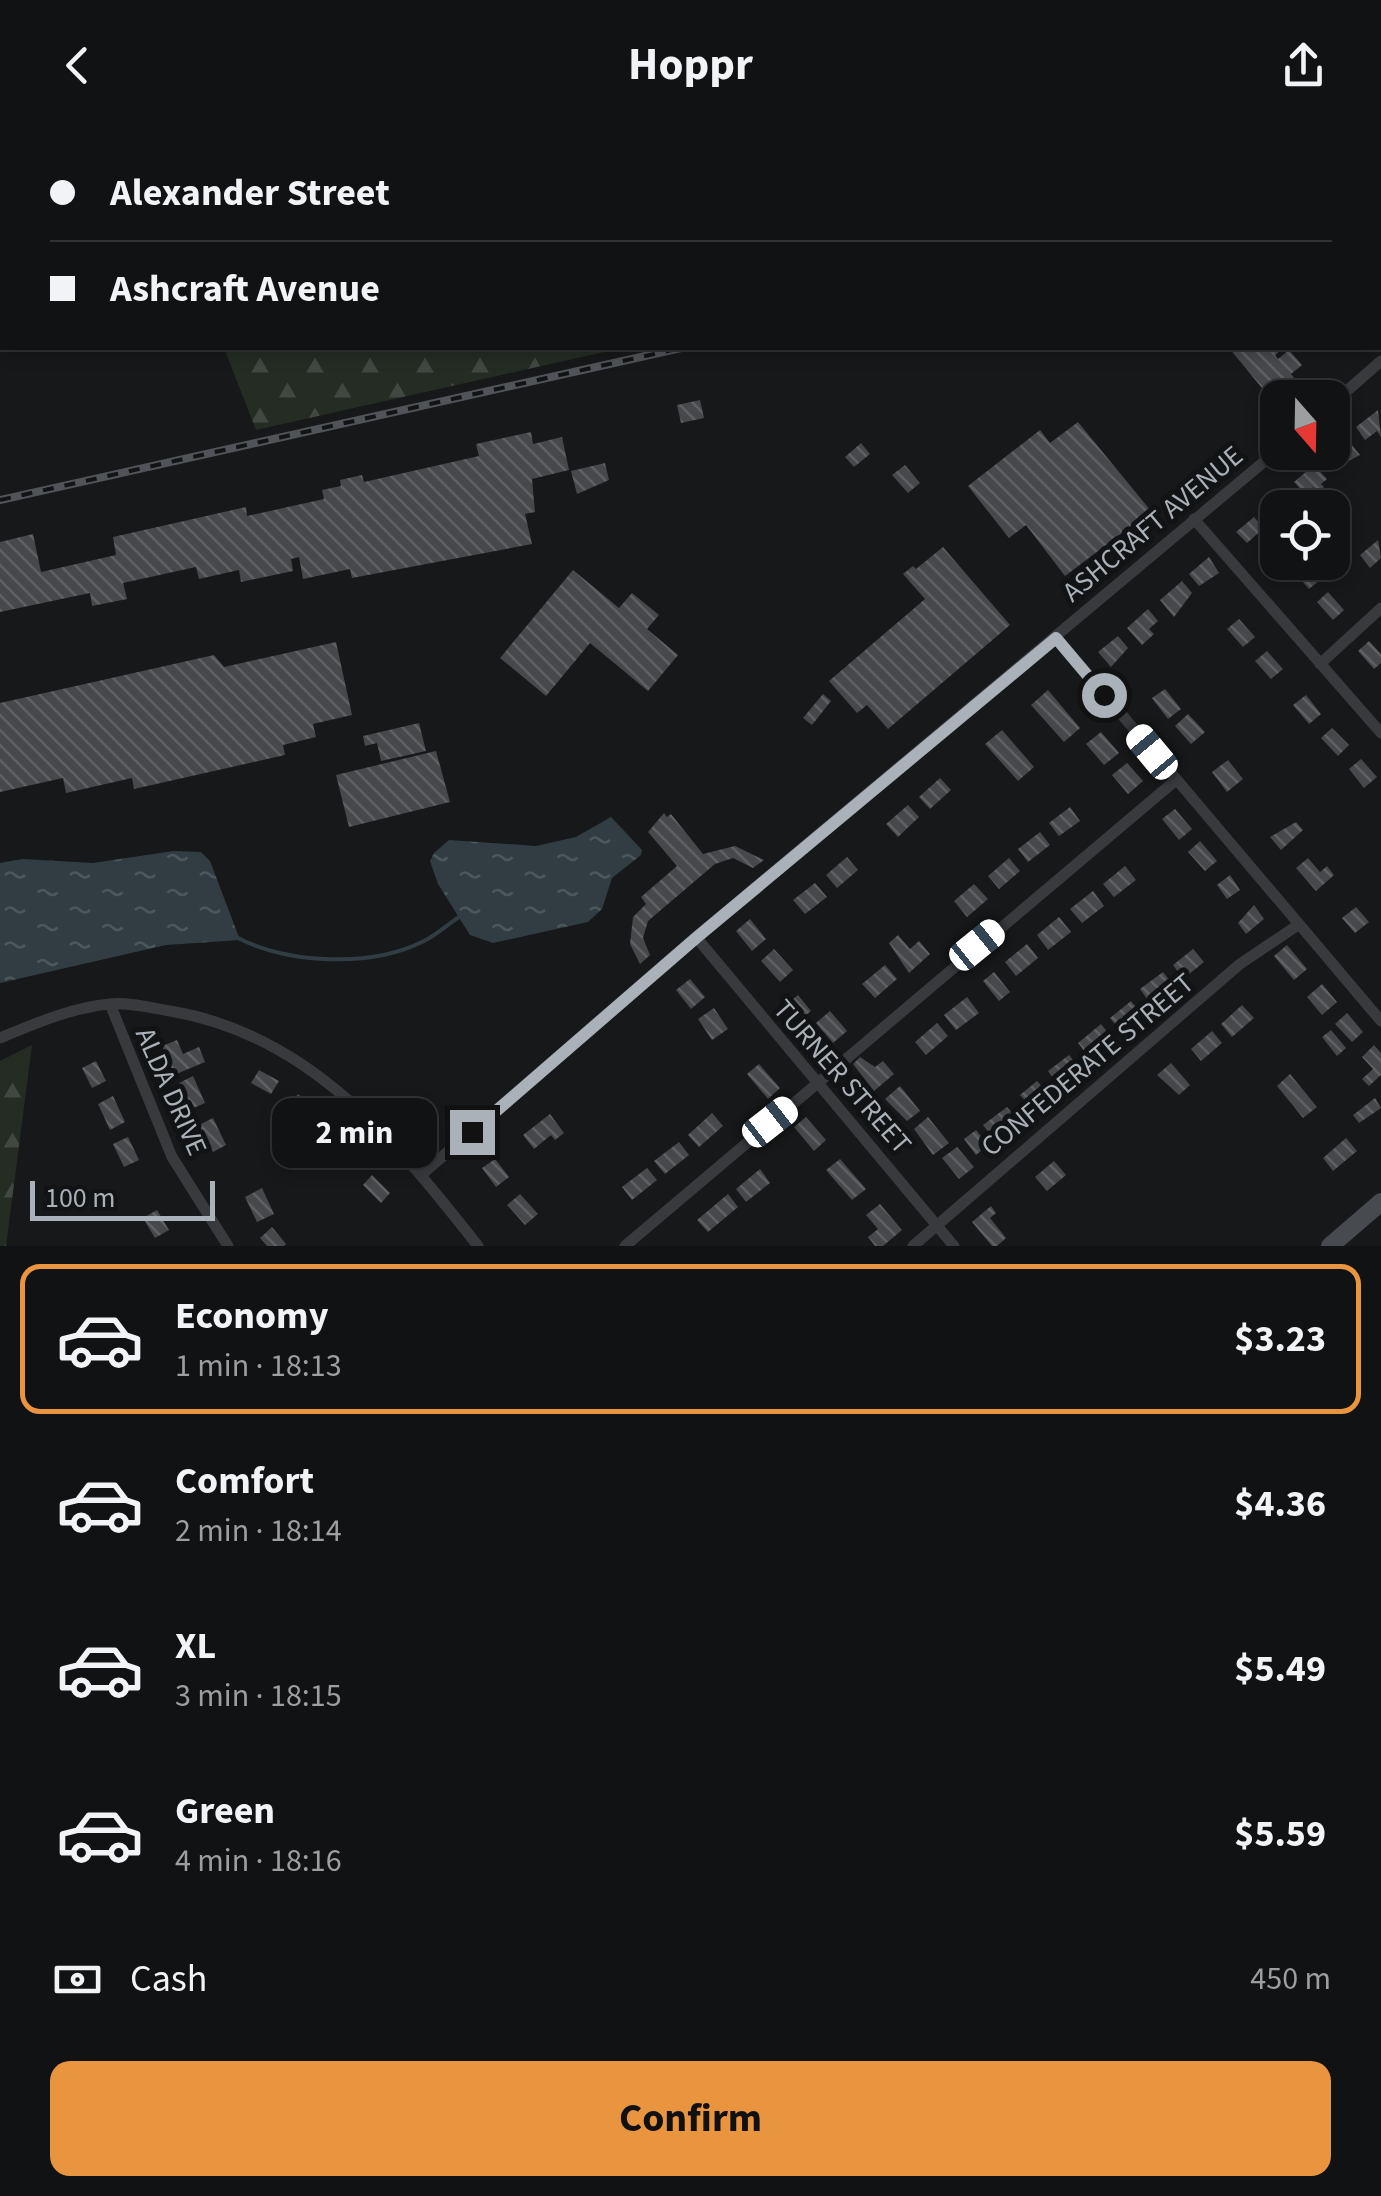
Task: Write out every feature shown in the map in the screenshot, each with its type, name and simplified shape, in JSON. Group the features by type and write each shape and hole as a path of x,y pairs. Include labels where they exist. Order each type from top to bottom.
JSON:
{"street":[{"path":"1350,388 1381,361"},
{"name":"ASHCRAFT AVENUE","path":"421,1175 696,938 1260,465"},
{"path":"1194,519 1381,733"},
{"path":"1320,664 1381,608"},
{"path":"1056,638 1381,1021"},
{"path":"624,1246 1176,780"},
{"name":"CONFEDERATE STREET","path":"913,1246 1240,964 1298,925"},
{"name":"TURNER STREET","path":"696,938 954,1246"},
{"path":"0,1038 110,1004 206,1017 259,1038 311,1067 354,1103 421,1175 478,1246"},
{"name":"ALDA DRIVE","path":"110,1004 112,1017 172,1157 228,1246"},
{"path":"1330,1246 1381,1202"}],"green space":[{"path":"225,350 613,350 256,430"},
{"path":"32,1045 6,1246 0,1246 0,1061"}],"water":[{"path":"611,817 642,850 641,855 612,878 602,909 588,922 493,943 470,935 438,884 430,861 449,840 536,846 576,837"},
{"path":"173,851 201,852 210,861 240,940 166,945 0,983 0,863 22,859 93,863"}],"building":[{"path":"1231,350 1281,350 1275,355 1278,359 1289,350 1302,365 1291,374 1296,380 1260,380 1260,386"},
{"path":"700,400 704,418 681,423 677,405"},
{"path":"1378,410 1381,437 1377,431 1365,440 1356,427"},
{"path":"1078,422 1151,511 1065,576 1026,525 1009,538 968,486 1040,430 1050,443"},
{"path":"531,432 533,444 562,437 569,470 532,479 535,512 525,514 532,544 352,578 350,569 303,579 299,557 291,559 293,571 241,582 239,570 199,579 196,567 123,583 127,599 92,606 90,593 0,612 0,542 33,534 41,572 116,555 113,537 246,507 247,516 324,499 322,490 341,486 340,480 362,475 364,482 479,456 476,444"},
{"path":"861,443 870,454 854,467 845,457"},
{"path":"1350,443 1360,455 1350,460"},
{"path":"605,463 609,480 577,494 571,471"},
{"path":"905,465 920,483 908,493 892,475"},
{"path":"1308,470 1319,470 1327,479 1321,490 1301,490 1294,482"},
{"path":"1254,517 1260,524 1260,532 1247,543 1236,532"},
{"path":"1378,540 1381,558 1370,568 1360,555"},
{"path":"943,547 1010,625 888,729 867,705 857,713 829,681 925,599 903,574 913,566 916,569"},
{"path":"1209,557 1219,573 1199,586 1189,574"},
{"path":"573,570 619,608 632,593 659,615 647,629 678,655 648,691 590,643 546,696 500,658"},
{"path":"1301,580 1320,580 1309,589"},
{"path":"1182,581 1192,593 1174,617 1160,600"},
{"path":"1328,592 1344,610 1333,620 1317,602"},
{"path":"1148,609 1158,621 1149,629 1154,634 1142,645 1127,628"},
{"path":"1239,619 1255,637 1243,647 1227,629"},
{"path":"1118,636 1128,648 1111,667 1098,652"},
{"path":"1369,641 1381,654 1381,663 1374,669 1358,651"},
{"path":"336,642 352,715 313,724 316,737 283,745 285,755 134,789 132,778 66,793 63,778 0,792 0,703 214,655 224,667"},
{"path":"1267,651 1283,669 1271,679 1255,661"},
{"path":"1165,689 1181,709 1168,719 1152,698"},
{"path":"1048,690 1080,728 1064,742 1031,705"},
{"path":"823,694 831,701 812,725 803,718"},
{"path":"1306,695 1321,714 1309,724 1293,705"},
{"path":"1188,714 1205,732 1191,744 1175,726"},
{"path":"419,723 426,751 381,761 377,743 365,746 363,736"},
{"path":"1332,728 1349,745 1338,756 1321,738"},
{"path":"1002,730 1034,767 1018,781 985,744"},
{"path":"1101,732 1119,753 1104,765 1086,744"},
{"path":"436,751 450,802 349,827 336,775"},
{"path":"1361,759 1377,777 1364,788 1349,769"},
{"path":"1228,760 1243,779 1227,792 1212,772"},
{"path":"1127,763 1143,781 1128,794 1112,775"},
{"path":"940,778 951,790 930,809 919,797"},
{"path":"908,805 919,817 898,837 886,824"},
{"path":"1070,807 1080,821 1059,836 1049,823"},
{"path":"1175,809 1192,829 1179,840 1162,819"},
{"path":"664,813 667,817 671,814 703,854 735,846 764,860 753,868 733,858 715,864 648,921 643,938 650,955 640,964 630,944 633,917 646,904 641,897 677,866 648,832"},
{"path":"1296,822 1303,830 1281,850 1270,837"},
{"path":"1040,832 1050,845 1028,862 1018,849"},
{"path":"1200,841 1217,861 1205,871 1188,852"},
{"path":"847,857 858,870 837,888 826,875"},
{"path":"1009,858 1020,871 999,889 988,876"},
{"path":"1308,858 1320,872 1327,866 1334,875 1316,891 1296,868"},
{"path":"1125,866 1136,880 1114,897 1103,884"},
{"path":"1230,875 1240,890 1227,899 1217,885"},
{"path":"815,883 827,897 805,914 793,900"},
{"path":"974,884 988,899 967,917 954,901"},
{"path":"1093,891 1104,906 1082,923 1070,909"},
{"path":"1254,905 1264,919 1246,934 1238,923"},
{"path":"1356,907 1369,922 1355,933 1342,918"},
{"path":"1059,917 1071,932 1048,950 1037,935"},
{"path":"750,919 766,939 752,951 736,931"},
{"path":"898,935 910,949 919,941 930,954 909,973 889,943"},
{"path":"1027,944 1038,958 1016,976 1005,962"},
{"path":"1287,945 1307,969 1294,980 1274,956"},
{"path":"774,949 793,970 780,982 761,961"},
{"path":"1193,949 1204,962 1183,979 1173,965"},
{"path":"885,965 897,979 875,998 862,984"},
{"path":"994,972 1010,992 999,1001 983,981"},
{"path":"1163,972 1174,986 1150,1003 1140,989"},
{"path":"690,979 705,997 691,1009 676,990"},
{"path":"1322,984 1337,1002 1322,1015 1307,997"},
{"path":"798,995 811,1011 801,1019 788,1003"},
{"path":"967,997 979,1013 956,1030 944,1015"},
{"path":"1131,1001 1141,1013 1120,1030 1110,1018"},
{"path":"1242,1005 1254,1018 1232,1037 1221,1024"},
{"path":"714,1008 728,1029 712,1040 698,1019"},
{"path":"830,1011 847,1031 833,1043 816,1023"},
{"path":"1347,1013 1363,1032 1352,1042 1335,1024"},
{"path":"937,1023 948,1036 926,1055 915,1042"},
{"path":"1101,1024 1112,1038 1089,1057 1078,1043"},
{"path":"1331,1030 1346,1048 1337,1056 1322,1037"},
{"path":"1212,1031 1222,1043 1201,1061 1191,1049"},
{"path":"177,1040 183,1054 199,1047 205,1062 174,1075 162,1046"},
{"path":"1374,1045 1381,1053 1381,1075 1369,1086 1362,1079 1373,1069 1362,1057"},
{"path":"1069,1055 1078,1066 1057,1083 1048,1071"},
{"path":"860,1057 875,1067 883,1061 894,1074 874,1091 853,1064"},
{"path":"96,1061 106,1081 92,1088 82,1068"},
{"path":"1171,1063 1190,1085 1179,1095 1157,1075"},
{"path":"759,1064 780,1088 768,1099 747,1074"},
{"path":"259,1070 279,1081 271,1094 251,1083"},
{"path":"1290,1074 1317,1107 1303,1118 1277,1086"},
{"path":"193,1076 205,1103 191,1109 179,1083"},
{"path":"1037,1081 1048,1093 1031,1107 1020,1095"},
{"path":"900,1086 920,1111 907,1121 885,1099"},
{"path":"298,1094 317,1109 304,1127 296,1121 300,1115 288,1106"},
{"path":"113,1096 125,1122 110,1130 98,1104"},
{"path":"1375,1098 1381,1108 1359,1123 1353,1115"},
{"path":"411,1101 426,1115 417,1125 401,1111"},
{"path":"1007,1107 1017,1119 993,1138 983,1125"},
{"path":"712,1113 723,1126 699,1147 688,1135"},
{"path":"550,1114 564,1133 555,1140 551,1135 534,1149 523,1135"},
{"path":"806,1117 826,1140 814,1151 794,1127"},
{"path":"928,1117 949,1143 933,1155 914,1129"},
{"path":"213,1118 226,1145 213,1152 199,1125"},
{"path":"336,1125 352,1142 340,1152 325,1136"},
{"path":"976,1130 988,1145 976,1155 964,1139"},
{"path":"128,1137 139,1160 124,1167 113,1144"},
{"path":"1346,1138 1357,1151 1333,1171 1323,1158"},
{"path":"679,1142 689,1155 665,1174 654,1161"},
{"path":"957,1147 974,1167 959,1179 942,1158"},
{"path":"495,1159 509,1177 496,1187 482,1168"},
{"path":"840,1159 866,1189 852,1200 826,1170"},
{"path":"1054,1161 1066,1175 1047,1191 1035,1177"},
{"path":"647,1168 657,1180 632,1200 622,1187"},
{"path":"760,1169 770,1183 746,1202 736,1189"},
{"path":"372,1175 390,1193 381,1203 363,1185"},
{"path":"262,1188 274,1214 257,1222 245,1197"},
{"path":"520,1194 538,1214 525,1225 507,1205"},
{"path":"728,1194 738,1207 708,1232 697,1220"},
{"path":"880,1204 902,1230 883,1246 875,1246 868,1237 878,1229 866,1215"},
{"path":"991,1206 996,1213 990,1218 1006,1238 997,1246 992,1246 972,1222"},
{"path":"157,1210 169,1230 155,1238 143,1218"},
{"path":"272,1227 284,1246 267,1246 260,1238"}],"waterway":[{"path":"236,937 280,953 355,959 403,950 462,915"}],"railway":[{"path":"0,500 672,350"}],"route":[{"path":"472,1132 696,938 1056,638 1104,695"}]}
